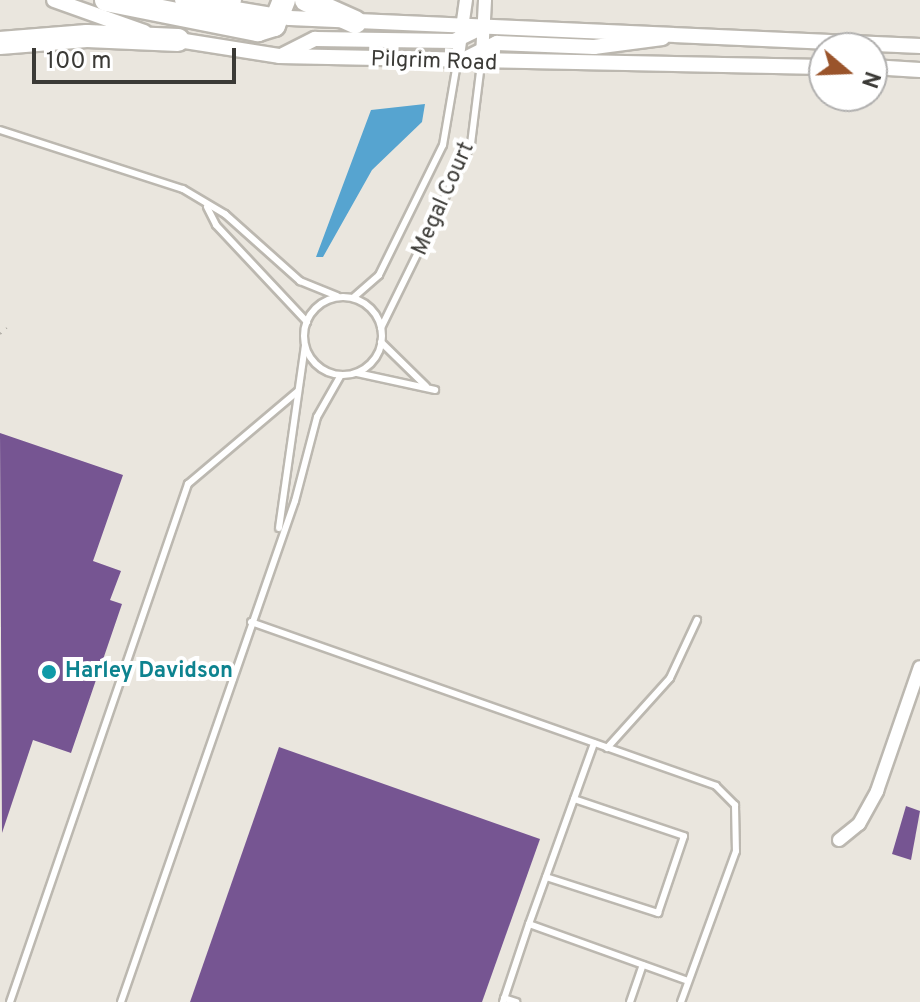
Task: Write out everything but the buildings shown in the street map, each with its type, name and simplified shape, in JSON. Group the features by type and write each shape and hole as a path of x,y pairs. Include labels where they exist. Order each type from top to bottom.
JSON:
{"highway":[{"path":"106,0 244,29 266,29 282,8"},
{"path":"207,7 230,0"},
{"path":"306,0 355,22"},
{"path":"0,43 65,37 178,40"}],"street":[{"name":"Pilgrim Road","path":"54,0 178,40 279,56 481,64 808,67"},
{"name":"Pilgrim Road","path":"182,0 207,7 282,8 355,22 461,33"},
{"path":"457,63 466,0"},
{"path":"481,64 485,0"},
{"name":"Pilgrim Road","path":"483,27 920,46"},
{"path":"279,56 315,39 461,33 483,27"},
{"path":"457,63 482,46 594,47 671,35"},
{"path":"888,68 920,70"},
{"path":"839,840 859,824 877,791 920,667"}],"lane":[{"name":"Megal Court","path":"354,297 379,275 446,138 457,63"},
{"name":"Megal Court","path":"381,328 471,144 481,64"},
{"path":"0,130 169,183 207,207 225,214 300,281 337,296 354,297 368,305 381,328 381,342 371,364 357,373"},
{"path":"207,207 224,234 307,322"},
{"path":"278,536 307,322 322,302 337,296"},
{"path":"381,342 426,386"},
{"path":"305,346 325,371 341,375 357,373 435,390"},
{"path":"121,1002 278,536 295,501 317,417 341,375"},
{"path":"10,1002 188,484 298,391"},
{"path":"607,748 670,678 697,620"},
{"path":"251,622 716,786 735,805 736,851 681,1002"},
{"path":"516,1002 504,1000 594,743"},
{"path":"546,877 658,913 684,836 574,799"},
{"path":"529,924 688,981"},
{"path":"630,1002 643,965"}],"path":[{"path":"0,334 7,328"}],"water":[{"path":"425,104 422,122 372,170 323,257 316,257 371,110"}],"place":[{"name":"Harley Davidson","path":"49,672"}]}
